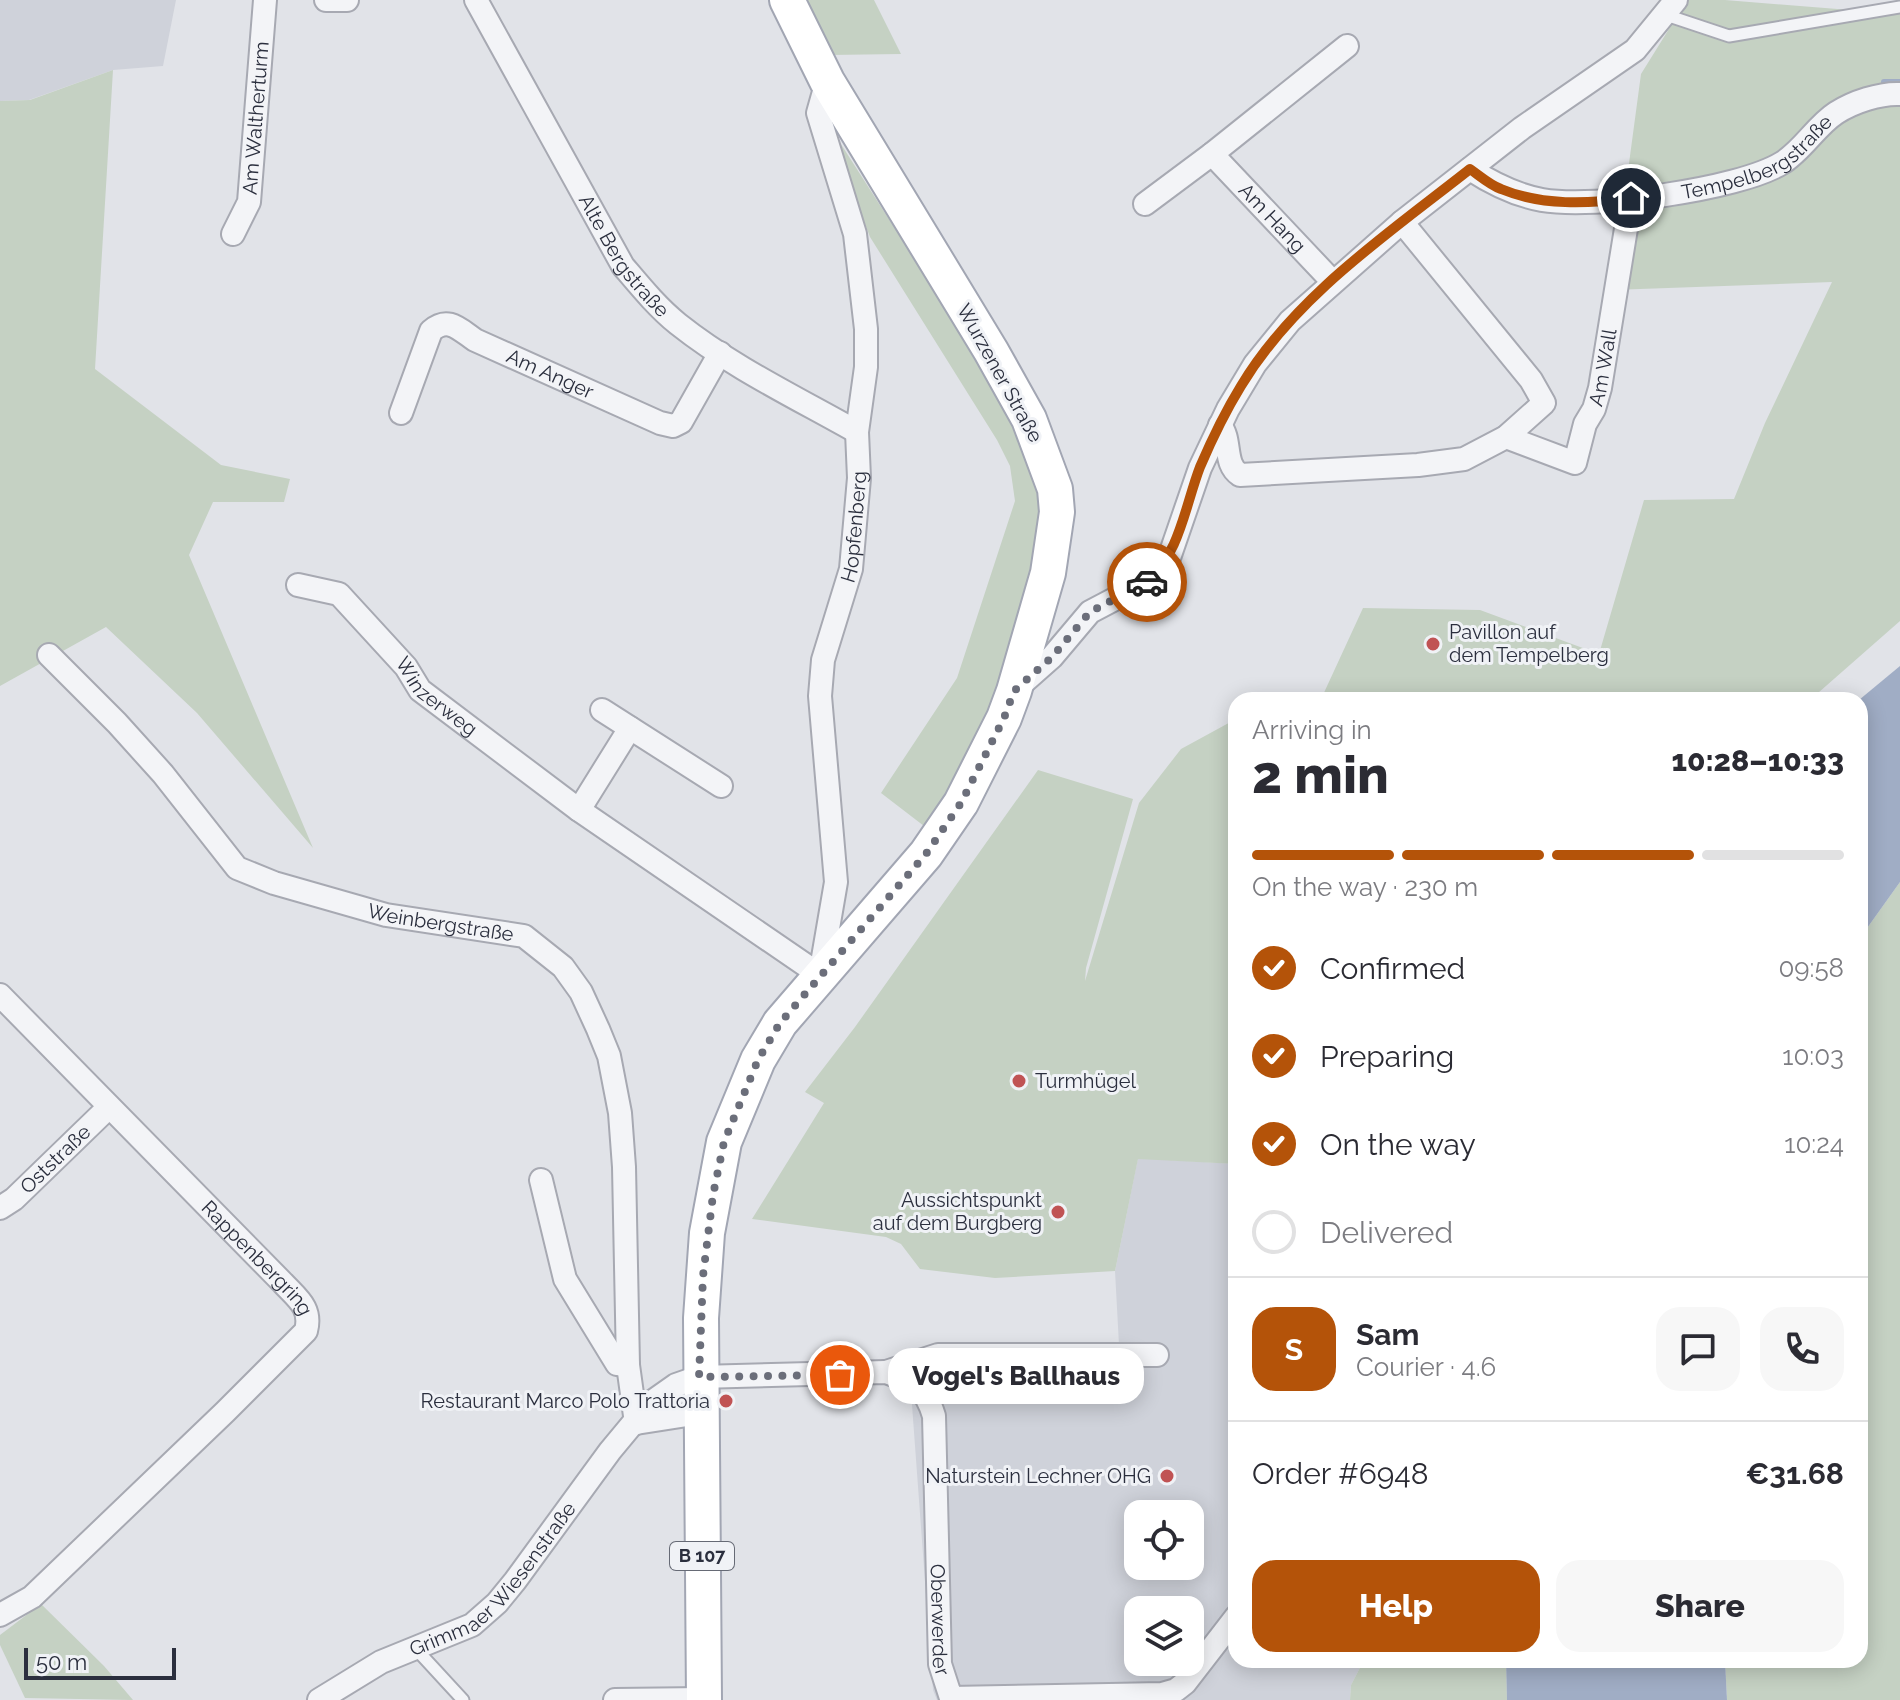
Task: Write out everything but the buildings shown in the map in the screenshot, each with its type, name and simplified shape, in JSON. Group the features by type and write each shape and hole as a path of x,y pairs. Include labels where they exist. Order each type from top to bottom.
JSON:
{"main road":[{"name":"Wurzener Straße","path":"704,1700 699,1377 701,1318 707,1233 724,1142 758,1060 780,1023 926,854 961,803 1004,718 1014,691 1050,562 1057,512 1055,489 1029,419 827,81 787,0"}],"street":[{"name":"Am Waltherturm","path":"233,234 249,202 265,0"},
{"path":"326,0 347,0"},
{"name":"Alte Bergstraße","path":"476,0 623,266 676,323 720,353 857,432"},
{"path":"1014,691 1052,657 1090,612 1147,582 1159,572 1169,558 1200,468 1220,425 1255,364 1290,321 1402,222 1522,128 1635,50 1671,7"},
{"path":"1145,204 1347,46"},
{"name":"Hopfenberg","path":"820,975 836,882 820,696 823,660 851,569 859,478 857,432 866,367 866,329 855,234 818,113 827,81"},
{"name":"Tempelbergstraße","path":"1470,169 1500,189 1544,200 1595,203 1683,192 1759,176 1785,161 1835,114 1860,102 1900,94"},
{"name":"Am Hang","path":"1212,154 1332,281"},
{"name":"Am Wall","path":"1506,437 1575,463 1585,424 1594,409 1600,388 1631,198"},
{"path":"1220,425 1226,434 1234,471 1247,475 1418,465 1464,459 1506,437 1544,403 1531,380 1402,222"},
{"name":"Am Anger","path":"401,413 431,331 439,323 450,323 475,340 660,423 673,426 681,422 720,353"},
{"name":"Winzerweg","path":"298,585 339,594 406,667 420,690 579,810 820,975"},
{"name":"Weinbergstraße","path":"49,655 136,743 237,868 274,883 386,915 524,936 563,967 581,992 609,1056 620,1113 628,1365 636,1423"},
{"path":"602,710 721,786"},
{"path":"579,810 630,728"},
{"name":"Rappenbergring","path":"0,995 307,1308 309,1320 306,1331 87,1545 32,1597 0,1615"},
{"name":"Oststraße","path":"0,1208 14,1199 109,1107"},
{"path":"541,1180 565,1279 617,1364 628,1365"},
{"name":"Oberwerder","path":"699,1377 886,1372 938,1355 1157,1355"},
{"name":"Oberwerder","path":"886,1372 913,1382 928,1398 934,1416 940,1664 951,1699 1143,1697 1162,1694 1176,1690 1185,1683 1228,1627"},
{"name":"Grimmaer Wiesenstraße","path":"319,1700 381,1662 472,1625 497,1603 610,1451 657,1399 676,1385 699,1377"},
{"path":"636,1423 700,1413"},
{"path":"615,1700 704,1700"}],"lane":[{"path":"1671,7 1729,36 1900,7"},
{"path":"416,1649 463,1700"}],"shaded area":[{"path":"0,0 176,0 163,66 113,70 29,100 0,101"},
{"path":"1138,1158 1228,1164 1228,1668 1360,1668 1351,1685 1350,1700 937,1700 933,1690 912,1405 914,1348 1119,1345 1115,1271"}],"green space":[{"path":"800,0 874,0 901,54 829,55"},
{"path":"1687,0 1725,0 1900,14 1900,621 1819,692 1324,692 1363,608 1480,610 1599,654 1644,500 1734,499 1765,423 1832,282 1612,290 1641,74"},
{"path":"113,70 95,369 221,465 290,479 284,502 213,502 189,555 313,848 197,713 106,627 0,686 0,101 30,100"},
{"path":"837,138 1020,424 1036,461 1044,528 1003,684 949,796 924,826 881,793 957,678 1015,501 1010,466 997,440 870,237 840,159"},
{"path":"1228,723 1228,1164 1138,1159 1115,1271 995,1278 920,1269 901,1244 886,1237 752,1219 824,1103 805,1092 855,1027 1038,770 1133,799 1085,981 1139,803 1181,749"},
{"path":"1900,882 1900,1700 1727,1700 1725,1668 1868,1668 1868,927"},
{"path":"41,1604 104,1666 133,1700 25,1698 0,1645 0,1635"},
{"path":"1360,1668 1506,1668 1507,1700 1350,1700 1351,1685"}],"water":[{"path":"1900,666 1900,882 1868,927 1868,693"},
{"path":"1506,1668 1725,1668 1727,1700 1507,1700"}],"waterway":[{"path":"1884,82 1900,82"}],"way so far":[{"path":"840,1375 699,1377 707,1233 724,1142 743,1092 780,1023 926,854 961,803 1004,718 1014,691 1052,657 1090,612 1147,582"}],"place":[{"name":"Pavillon auf dem Tempelberg","path":"1433,644"},
{"name":"Turmhügel","path":"1019,1081"},
{"name":"Aussichtspunkt auf dem Burgberg","path":"1058,1212"},
{"name":"Vogel's Ballhaus","path":"840,1375"},
{"name":"Restaurant Marco Polo Trattoria","path":"726,1401"},
{"name":"Naturstein Lechner OHG","path":"1167,1476"}],"route":[{"path":"1147,582 1169,558 1200,468 1228,409 1255,364 1290,321 1402,222 1470,169 1500,189 1544,200 1595,203 1631,198"}]}
